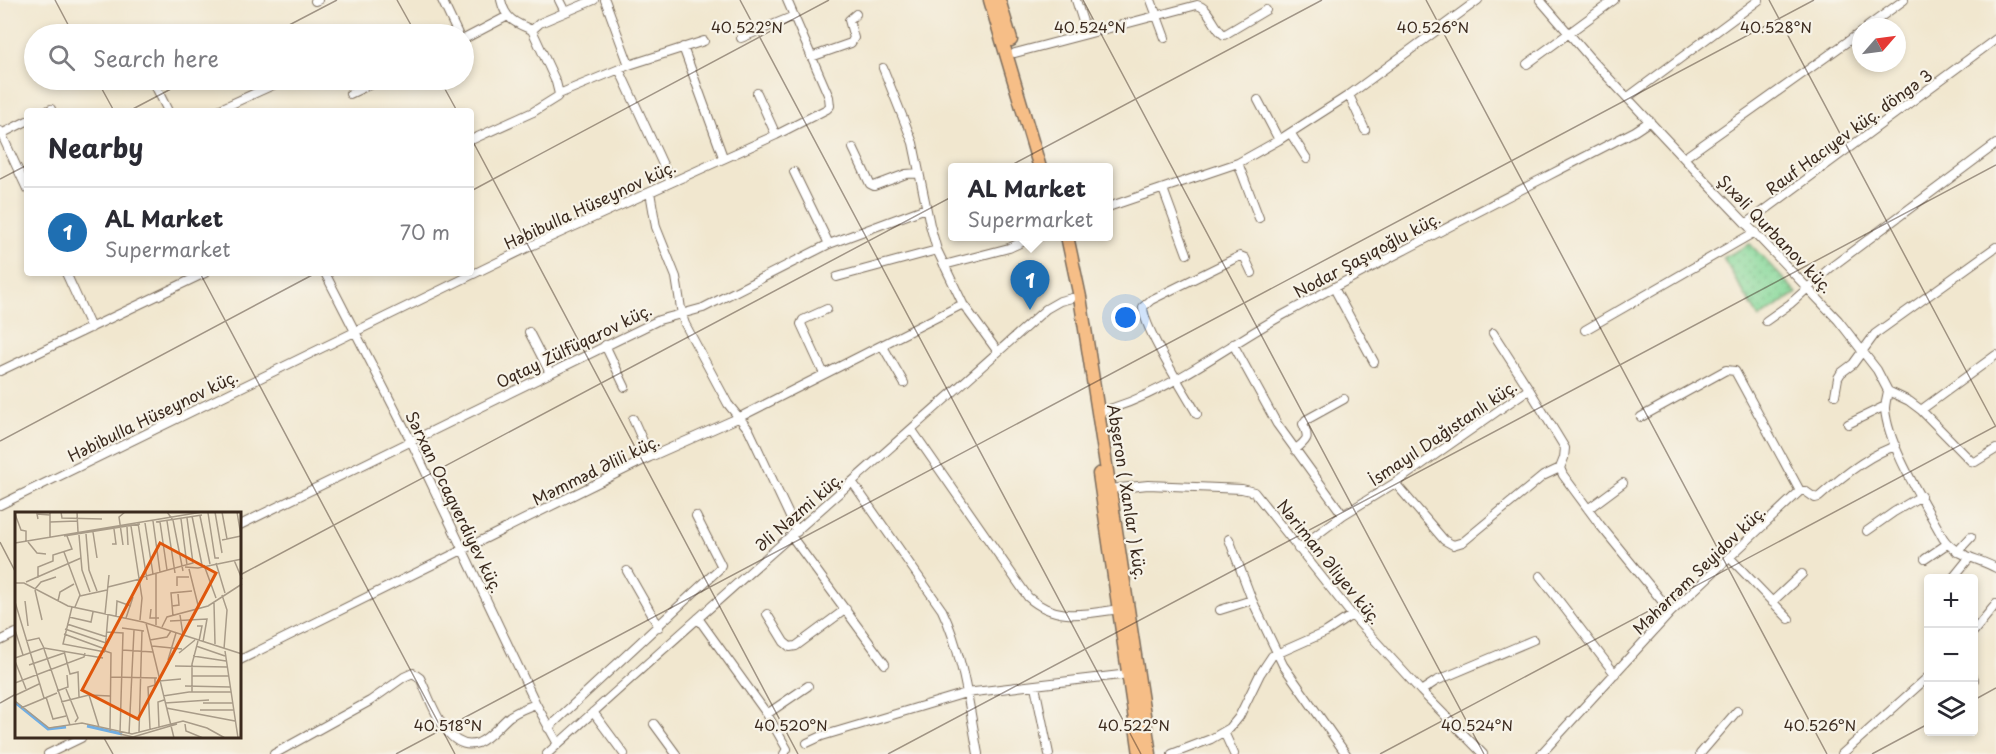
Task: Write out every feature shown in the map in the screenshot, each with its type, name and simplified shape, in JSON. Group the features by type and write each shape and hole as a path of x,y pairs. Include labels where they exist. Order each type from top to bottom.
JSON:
{"main road":[{"path":"990,0 1039,163"},
{"path":"999,0 1047,163"},
{"path":"1060,241 1076,298 1140,754"},
{"name":"Abşeron ( Xanlar ) küç.","path":"1068,241 1098,412 1150,754"}],"street":[{"path":"442,0 453,24"},
{"path":"501,0 506,17 532,30 556,82 559,94"},
{"path":"559,0 565,12"},
{"path":"532,30 540,23 594,0"},
{"path":"604,0 628,65"},
{"name":"Həbibulla Hüseynov küç.","path":"474,274 533,245 776,135 821,113 830,106 829,97 787,0"},
{"path":"1077,0 1087,34"},
{"path":"1151,0 1165,38"},
{"path":"1113,205 1238,163 1291,134 1349,95 1478,0"},
{"name":"Şıxəli Qurbanov küç.","path":"1539,0 1684,158 1809,288 1862,350 1888,391 1909,401 1921,410 1971,461 1980,460 1996,449"},
{"path":"1527,64 1614,0"},
{"path":"1628,97 1758,0"},
{"path":"1880,18 1904,0"},
{"path":"1015,54 1197,5 1202,6 1219,32 1224,35 1266,10"},
{"path":"811,57 854,41 849,20 856,14"},
{"path":"741,39 794,16"},
{"path":"474,34 506,17"},
{"path":"1684,158 1852,38"},
{"name":"Rauf Hacıyev küç. döngə 3","path":"1746,224 1996,39"},
{"path":"474,139 546,105 559,94 628,65 704,41"},
{"path":"683,47 723,158"},
{"path":"884,68 913,143 937,250 963,304 998,352"},
{"path":"620,69 671,182"},
{"path":"158,90 166,108"},
{"path":"223,108 262,90"},
{"path":"350,94 359,90"},
{"path":"757,93 776,135"},
{"path":"1349,95 1365,130"},
{"path":"1258,100 1279,140"},
{"name":"Nodar Şaşıqoğlu küç.","path":"1098,412 1122,407 1137,400 1390,256 1635,131 1650,121"},
{"path":"24,122 1,133 24,183"},
{"path":"1291,134 1306,159"},
{"path":"1766,321 1809,288 1830,268 1996,144"},
{"path":"852,148 870,184 874,186 906,174 919,172"},
{"path":"1238,163 1259,218"},
{"path":"794,172 829,244"},
{"path":"1162,189 1187,254"},
{"path":"650,192 656,227 676,277 682,315 728,404 749,430 794,535 885,664"},
{"name":"Oqtay Zülfüqarov küç.","path":"242,524 667,316 682,315 703,308 829,244 926,208"},
{"path":"1585,330 1755,232"},
{"path":"944,265 1009,248 1026,241"},
{"path":"1835,395 1838,378 1875,334 1996,248"},
{"path":"837,277 937,250"},
{"path":"1197,414 1146,320 1143,307 1152,300 1240,256 1245,258 1252,273"},
{"path":"67,276 91,328"},
{"path":"0,371 199,276"},
{"name":"Sərxan Ocaqverdiyev küç.","path":"326,276 411,441 536,704 558,744"},
{"name":"Həbibulla Hüseynov küç.","path":"0,505 471,276"},
{"path":"1334,288 1374,362"},
{"name":"Əli Nəzmi küç.","path":"547,754 1046,309 1059,301 1076,298"},
{"name":"Məmməd Əlili küç.","path":"242,659 738,417 963,304"},
{"path":"824,374 801,324 803,320 827,309"},
{"path":"529,332 550,373"},
{"path":"1493,333 1529,389"},
{"path":"1233,344 1277,424 1343,515"},
{"path":"605,345 625,387"},
{"path":"882,345 904,383"},
{"path":"1921,410 1996,354"},
{"path":"1641,417 1726,370 1735,371 1800,491 1808,492 1815,498 1881,452 1896,446"},
{"name":"İsmayıl Dağıstanlı küç.","path":"1298,549 1343,515 1395,483 1529,389 1565,448 1560,468"},
{"path":"1888,391 1885,406 1886,418 1903,465 1947,544 1957,552 1996,568"},
{"path":"1295,450 1307,439 1308,435 1303,424 1306,420 1344,399"},
{"path":"1848,424 1885,406"},
{"path":"633,419 651,458"},
{"path":"912,430 1028,597 1036,604 1060,614 1119,609"},
{"path":"1395,483 1444,540 1453,545 1463,542 1543,476 1560,468 1588,509 1671,612"},
{"path":"853,483 942,610 953,639 978,754"},
{"path":"1588,509 1623,483"},
{"name":"Nəriman Əliyev küç.","path":"1110,489 1148,485 1249,490 1258,496 1352,615 1420,691 1483,754"},
{"name":"Məhərrəm Seyidov küç.","path":"1541,754 1671,612 1800,491"},
{"path":"1868,531 1921,496"},
{"path":"548,728 719,569 721,565 696,516"},
{"path":"1957,552 1971,537"},
{"path":"1229,539 1252,600 1277,653 1290,676 1346,754"},
{"path":"1925,559 1947,544"},
{"path":"1729,557 1788,619"},
{"path":"1957,574 1970,557"},
{"path":"627,571 659,627"},
{"path":"1772,602 1802,574"},
{"path":"1540,576 1615,674"},
{"path":"1220,610 1252,600"},
{"path":"1976,628 1996,604"},
{"path":"767,614 784,642 790,647 796,646 846,609"},
{"path":"1172,754 1224,732 1239,717 1268,660 1277,653 1326,632 1352,615"},
{"path":"698,618 767,714 787,749 784,754"},
{"path":"0,641 15,634"},
{"path":"1420,691 1436,681 1533,640"},
{"path":"274,754 370,701 413,673 420,678 447,734 465,746 480,743 512,715 536,704"},
{"path":"807,743 822,736 966,693 1129,674"},
{"path":"1842,754 1924,681"},
{"path":"767,714 808,686"},
{"path":"1035,686 1049,754"},
{"path":"1700,754 1737,711"},
{"path":"593,712 624,754"},
{"path":"654,724 676,754"},
{"path":"1224,732 1234,754"},
{"path":"48,754 79,739"}],"green space":[{"path":"1750,244 1797,293 1759,318 1723,258"}],"place":[{"name":"AL Market","path":"1030,310"}]}
